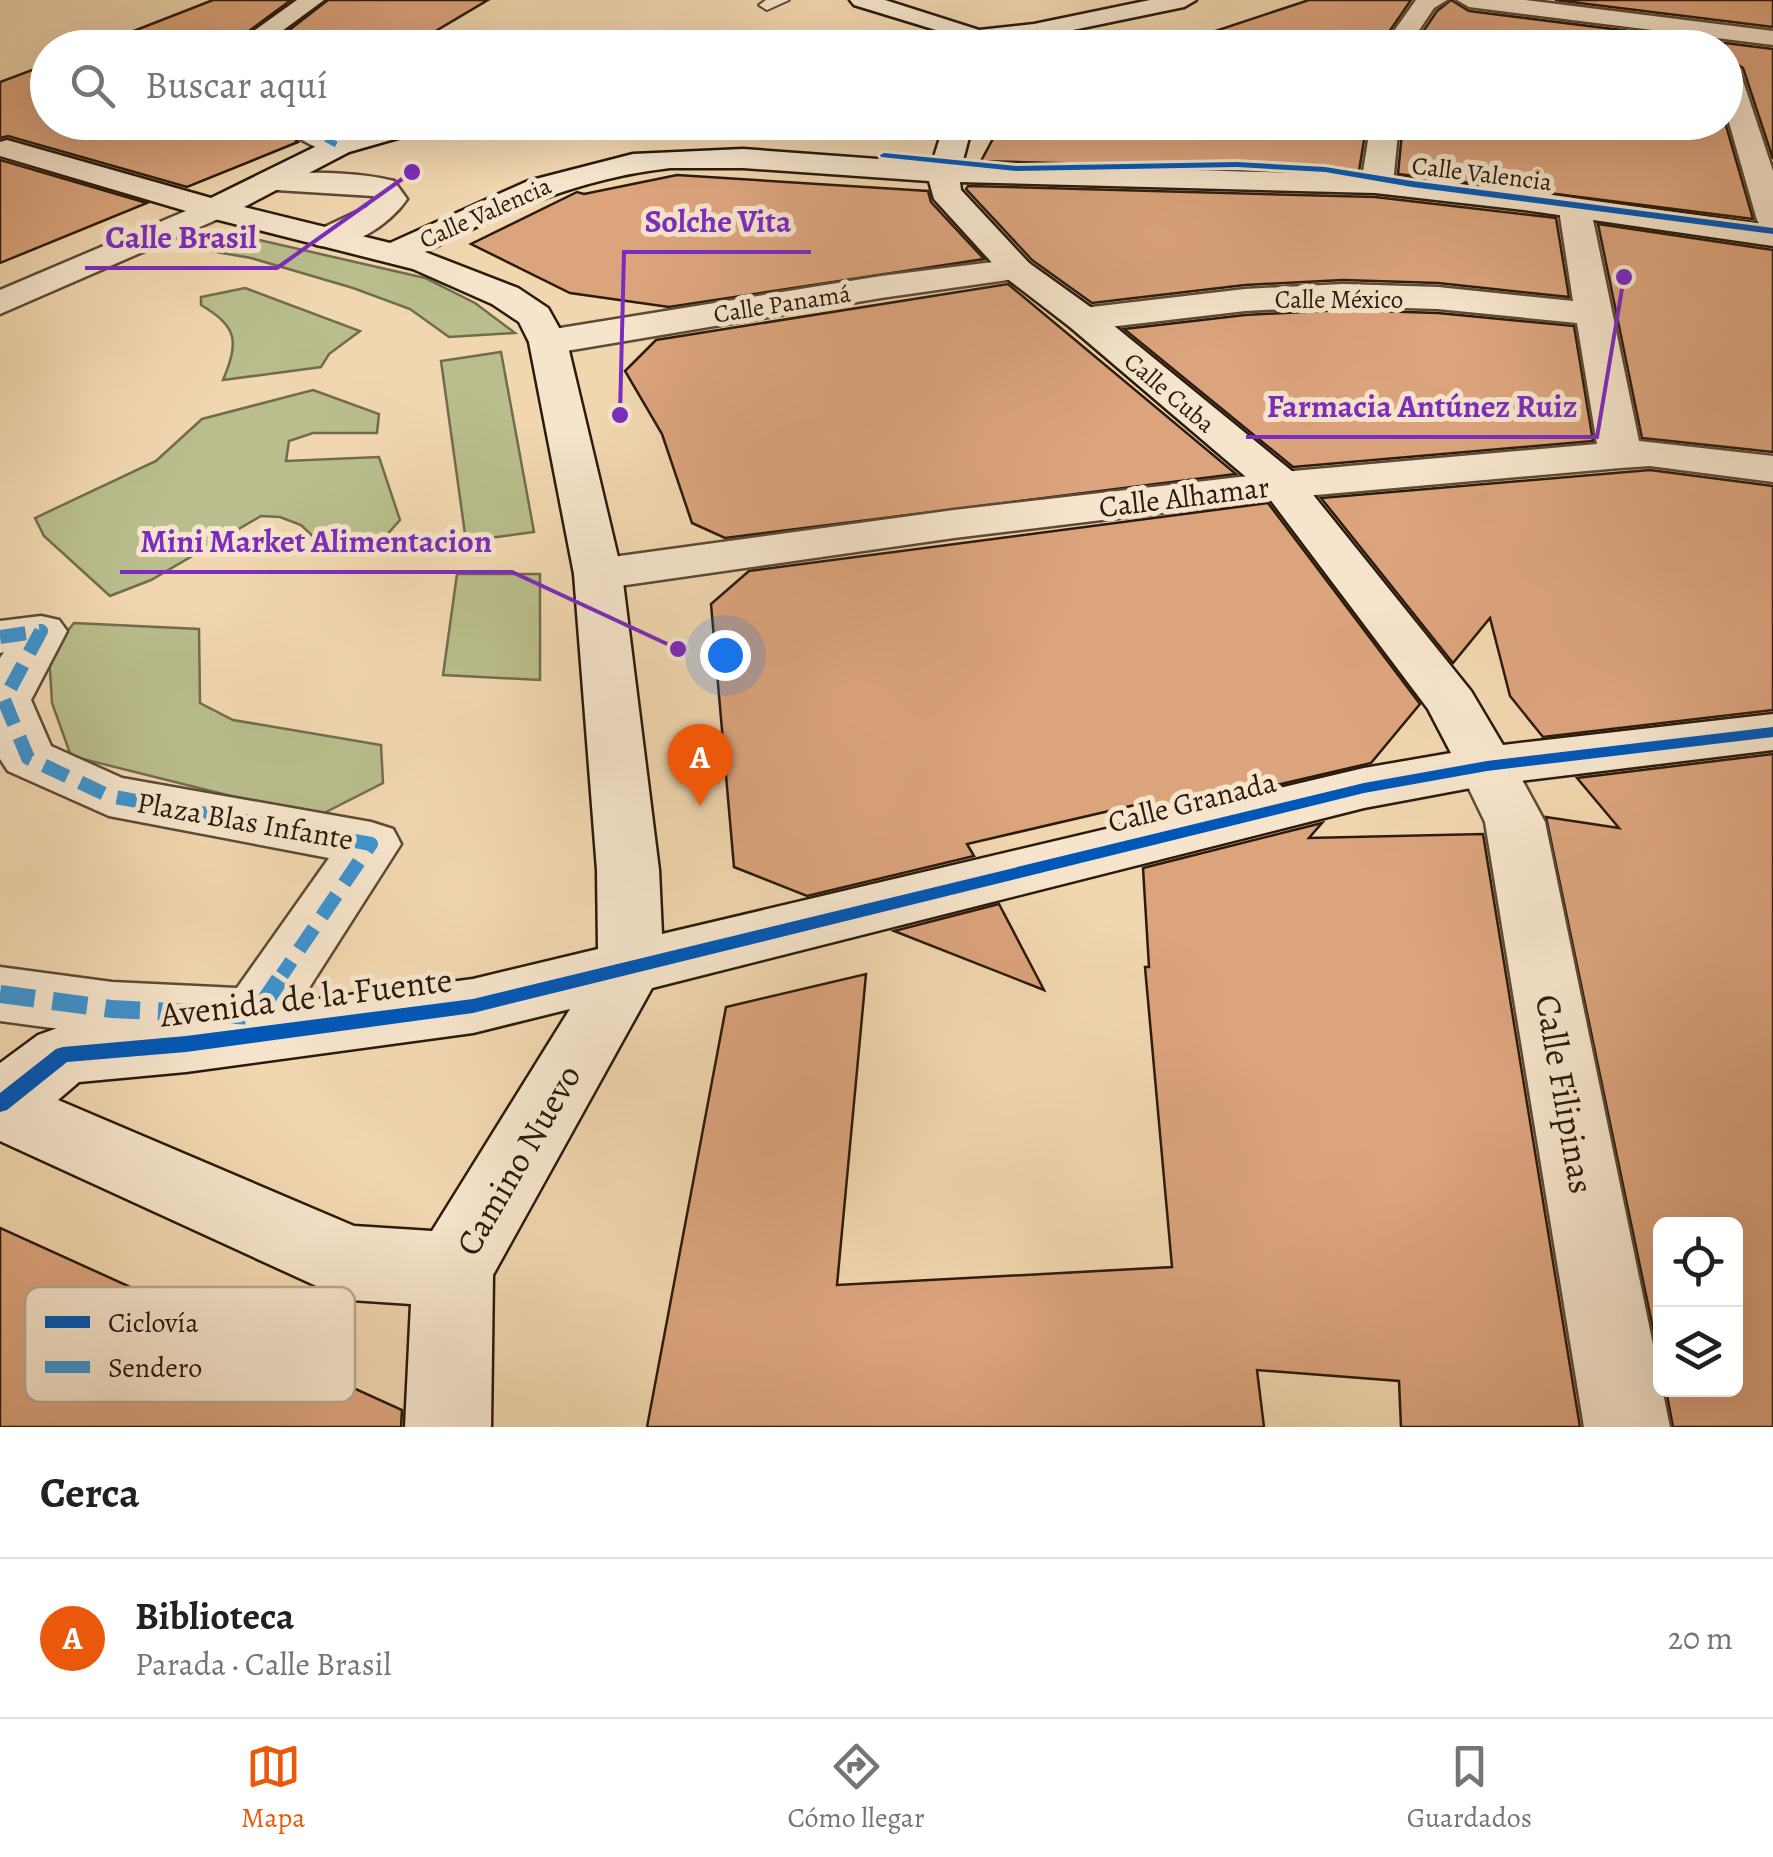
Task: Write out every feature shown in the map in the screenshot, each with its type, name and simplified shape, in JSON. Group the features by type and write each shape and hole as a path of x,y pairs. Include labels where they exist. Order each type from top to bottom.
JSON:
{"street":[{"path":"268,30 312,0"},
{"path":"862,0 948,30"},
{"path":"1039,30 1184,0"},
{"path":"1407,30 1426,3 1435,0"},
{"path":"1469,0 1719,30"},
{"path":"906,17 907,25 913,30"},
{"path":"1743,34 1773,38"},
{"path":"1743,124 1773,220"},
{"path":"4,151 30,133"},
{"path":"328,140 339,146"},
{"path":"0,304 214,209 339,146 360,140"},
{"path":"944,173 954,140"},
{"path":"1378,184 1383,140"},
{"path":"4,151 394,254 471,279 535,316 548,342 598,574 628,870 631,966"},
{"name":"Calle Valencia","path":"394,254 491,204 547,182 635,163 722,158 944,173 1378,184 1773,236"},
{"name":"Calle Cuba","path":"944,173 944,192 1016,270 1083,319 1282,486 1452,704 1487,766"},
{"path":"271,182 349,182 383,188 392,200 378,214 328,238"},
{"path":"1576,210 1620,455"},
{"name":"Calle Panamá","path":"548,342 881,287 1016,270"},
{"name":"Calle México","path":"1083,319 1226,301 1344,294 1475,301 1595,314"},
{"name":"Calle Alhamar","path":"598,574 954,524 1282,486 1620,455 1650,453 1773,469"},
{"name":"Plaza Blas Infante","path":"0,637 41,632 4,700 28,758 109,796 371,844 255,1016 112,1010 0,994"},
{"name":"Calle Granada","path":"631,966 1364,788 1487,766 1773,732"},
{"name":"Calle Filipinas","path":"1487,766 1516,822 1627,1427"},
{"name":"Avenida de la Fuente","path":"453,1270 352,1263 87,1148 0,1105 63,1056 473,1006 631,966"},
{"name":"Camino Nuevo","path":"448,1427 453,1270 631,966"}],"green space":[{"path":"220,231 425,278 475,303 515,333 449,337 410,309 353,288 251,258 176,245"},
{"path":"245,288 360,331 329,354 321,367 223,380 232,355 232,336 222,321 201,305 201,297"},
{"path":"501,352 534,532 466,541 441,361"},
{"path":"313,390 379,414 377,433 313,433 289,441 286,461 379,457 400,520 384,538 345,548 322,545 301,525 280,517 261,516 151,580 110,596 44,536 35,518 156,461 202,419"},
{"path":"457,574 540,574 540,680 443,675"},
{"path":"74,623 199,629 200,703 233,720 381,745 383,783 324,813 231,796 71,756 52,703 49,654"}],"building":[{"path":"213,0 291,0 250,30 136,30"},
{"path":"328,0 488,0 437,30 289,30"},
{"path":"1309,0 1411,0 1390,30 1218,30"},
{"path":"1451,0 1469,11 1621,30 1424,30 1437,11"},
{"path":"1555,0 1773,0 1773,27"},
{"path":"1743,45 1773,49 1773,159 1743,68"},
{"path":"30,71 30,140 298,142 187,187 8,136 0,138 0,82"},
{"path":"992,140 1364,140 1359,171 981,161"},
{"path":"1401,140 1730,140 1753,219 1398,174"},
{"path":"0,160 147,203 0,263"},
{"path":"677,175 928,191 931,202 984,259 669,307 570,293 471,244 577,192 584,194"},
{"path":"968,186 1375,197 1556,218 1569,297 1438,283 1343,280 1245,285 1092,303 1032,260 966,189"},
{"path":"1598,224 1773,250 1773,452 1642,438"},
{"path":"1008,284 1236,474 725,538 692,523 662,434 625,371 656,340"},
{"path":"1343,310 1438,313 1574,326 1593,441 1293,467 1124,329 1245,315"},
{"path":"1650,470 1773,486 1773,710 1543,737 1510,696 1490,618 1453,663 1321,498"},
{"path":"1268,503 1420,704 1371,763 1140,817 1139,804 967,844 974,856 807,896 734,867 711,604 749,571"},
{"path":"1773,754 1773,1427 1673,1427 1667,1397 1743,1397 1743,1217 1653,1217 1653,1329 1546,817 1619,828 1577,778"},
{"path":"1322,823 1309,838 1483,834 1580,1427 1401,1427 1399,1381 1257,1370 1264,1427 647,1427 726,1007 866,974 837,1285 1172,1267 1145,967 1149,967 1143,868"},
{"path":"999,904 1044,990 894,931"},
{"path":"0,1228 130,1287 25,1287 25,1402 355,1402 355,1389 402,1410 401,1427 0,1427"}],"marked path":[{"path":"328,140 339,146"},
{"path":"0,637 41,631 4,700 28,758 109,796 371,844 255,1016 112,1009 0,994"}],"cycle path":[{"path":"884,155 1016,168 1237,165 1325,169 1773,231"},
{"path":"0,1104 63,1055 186,1044 473,1006 1364,788 1487,766 1773,732"}],"place":[{"name":"Calle Brasil","path":"412,172"},
{"name":"Farmacia Antúnez Ruiz","path":"1624,277"},
{"name":"Solche Vita","path":"620,415"},
{"name":"Mini Market Alimentacion","path":"678,649"},
{"name":"Biblioteca","path":"700,806"}]}
